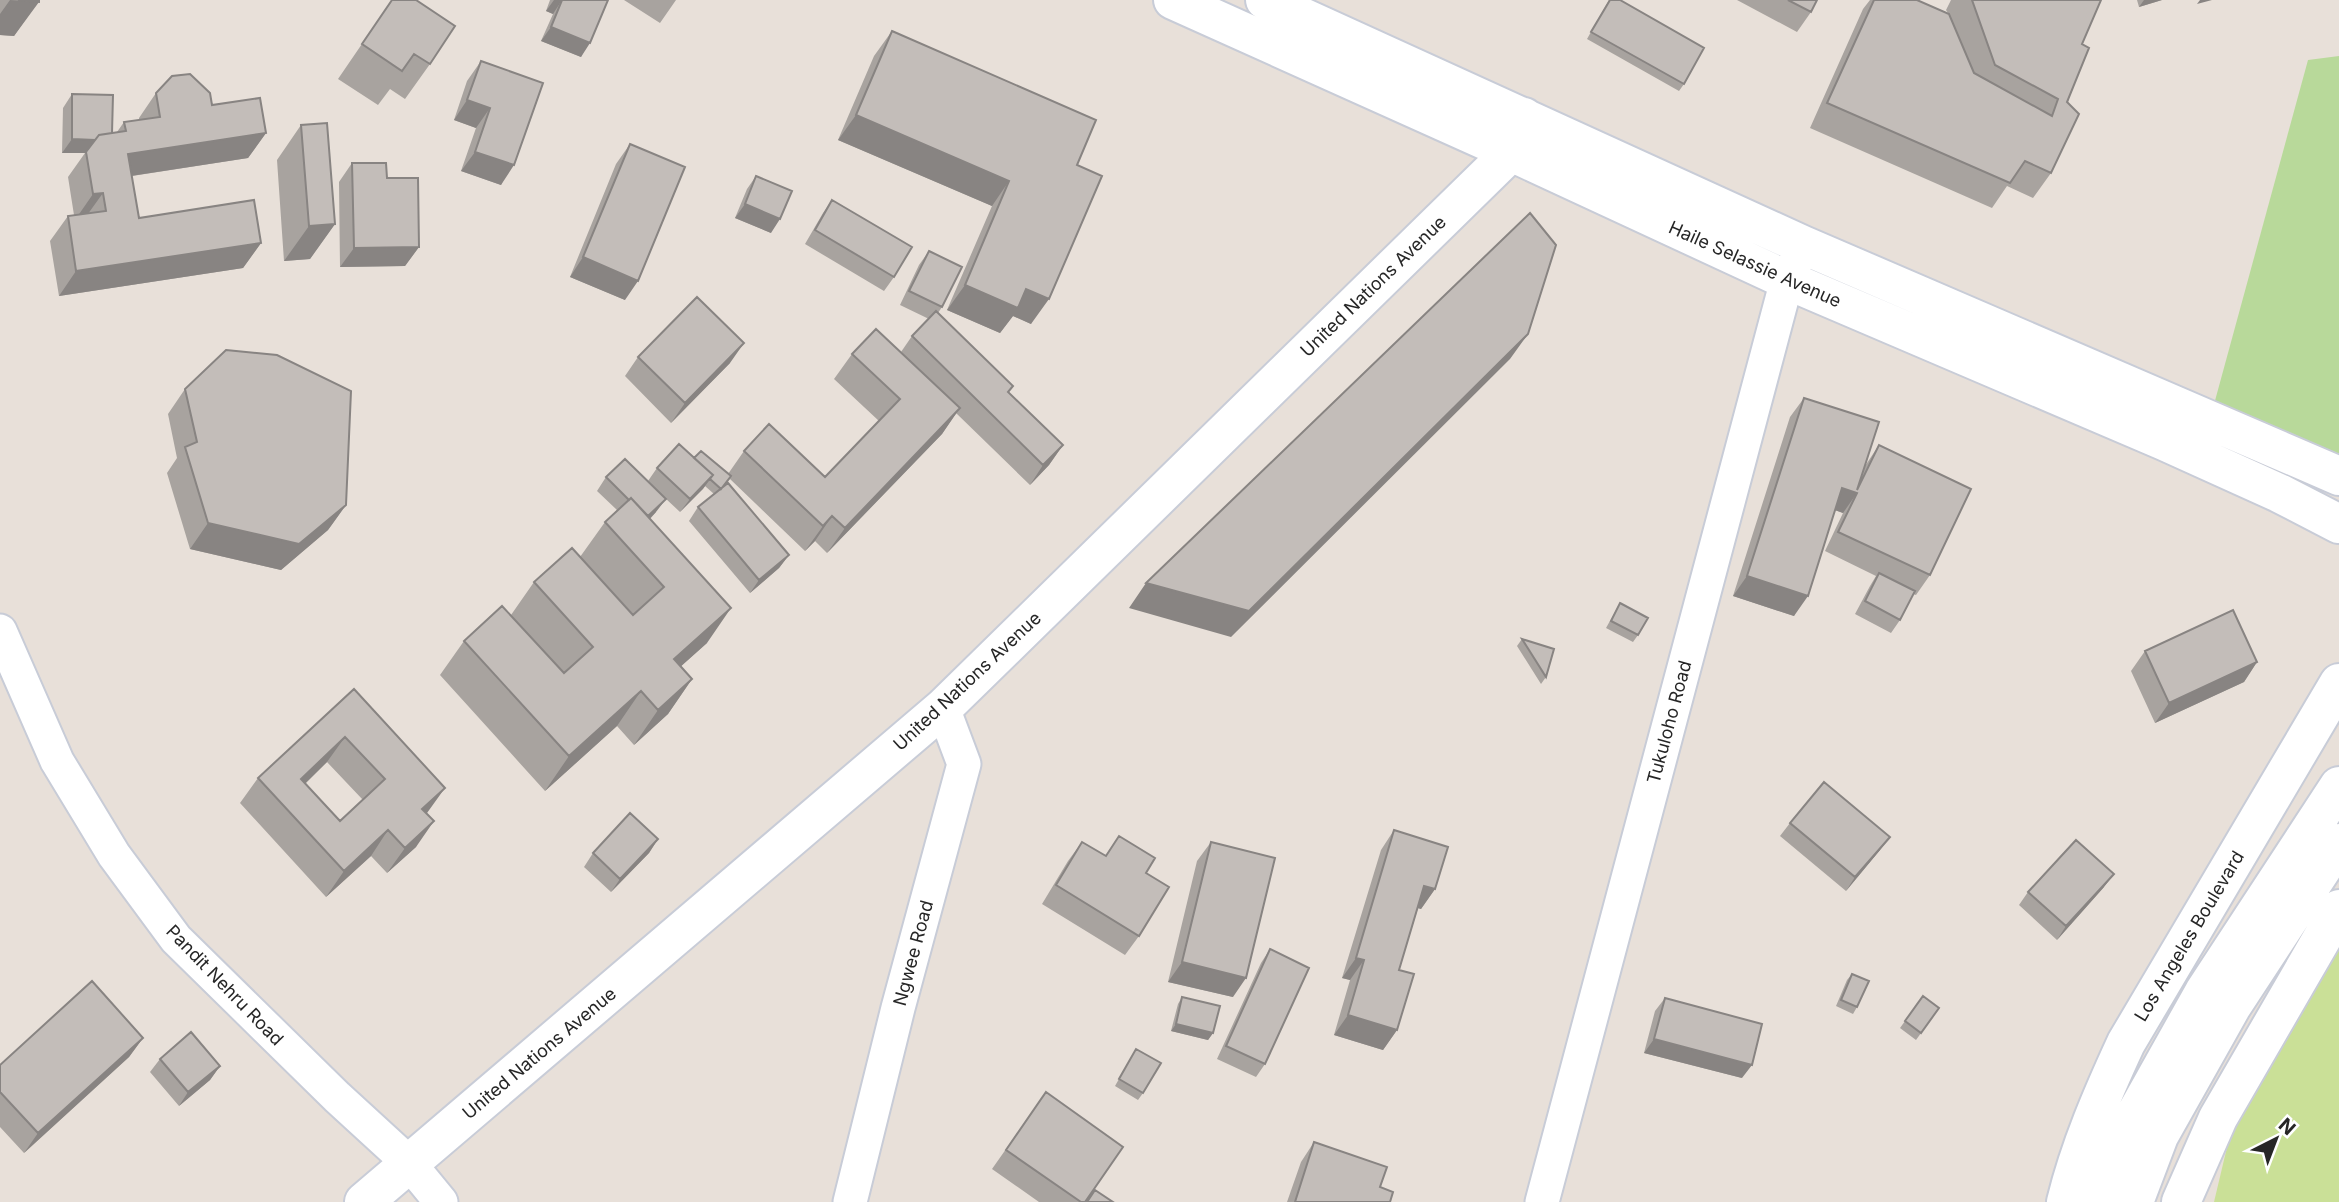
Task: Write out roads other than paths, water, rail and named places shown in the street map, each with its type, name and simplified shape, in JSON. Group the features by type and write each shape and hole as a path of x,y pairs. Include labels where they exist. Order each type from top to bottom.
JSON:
{"main road":[{"name":"Haile Selassie Avenue","path":"1173,0 1787,280 2164,441 2279,493 2339,524"},
{"name":"Haile Selassie Avenue","path":"1265,0 1803,245 2339,475"},
{"name":"United Nations Avenue","path":"364,1202 943,708 1511,152 1524,117"},
{"name":"Los Angeles Boulevard","path":"2066,1202 2074,1169 2098,1102 2126,1043 2339,683"},
{"path":"2101,1202 2130,1124 2204,992 2339,786"},
{"path":"2134,1202 2159,1136 2232,1006 2339,843"},
{"path":"2181,1202 2218,1118 2339,909"}],"street":[{"name":"Tukuloho Road","path":"1542,1202 1787,280 1803,245"},
{"name":"Pandit Nehru Road","path":"0,631 57,761 114,855 176,939 337,1097 409,1163 441,1202"},
{"name":"Ngwee Road","path":"850,1202 898,1008 964,764 943,708"}]}
